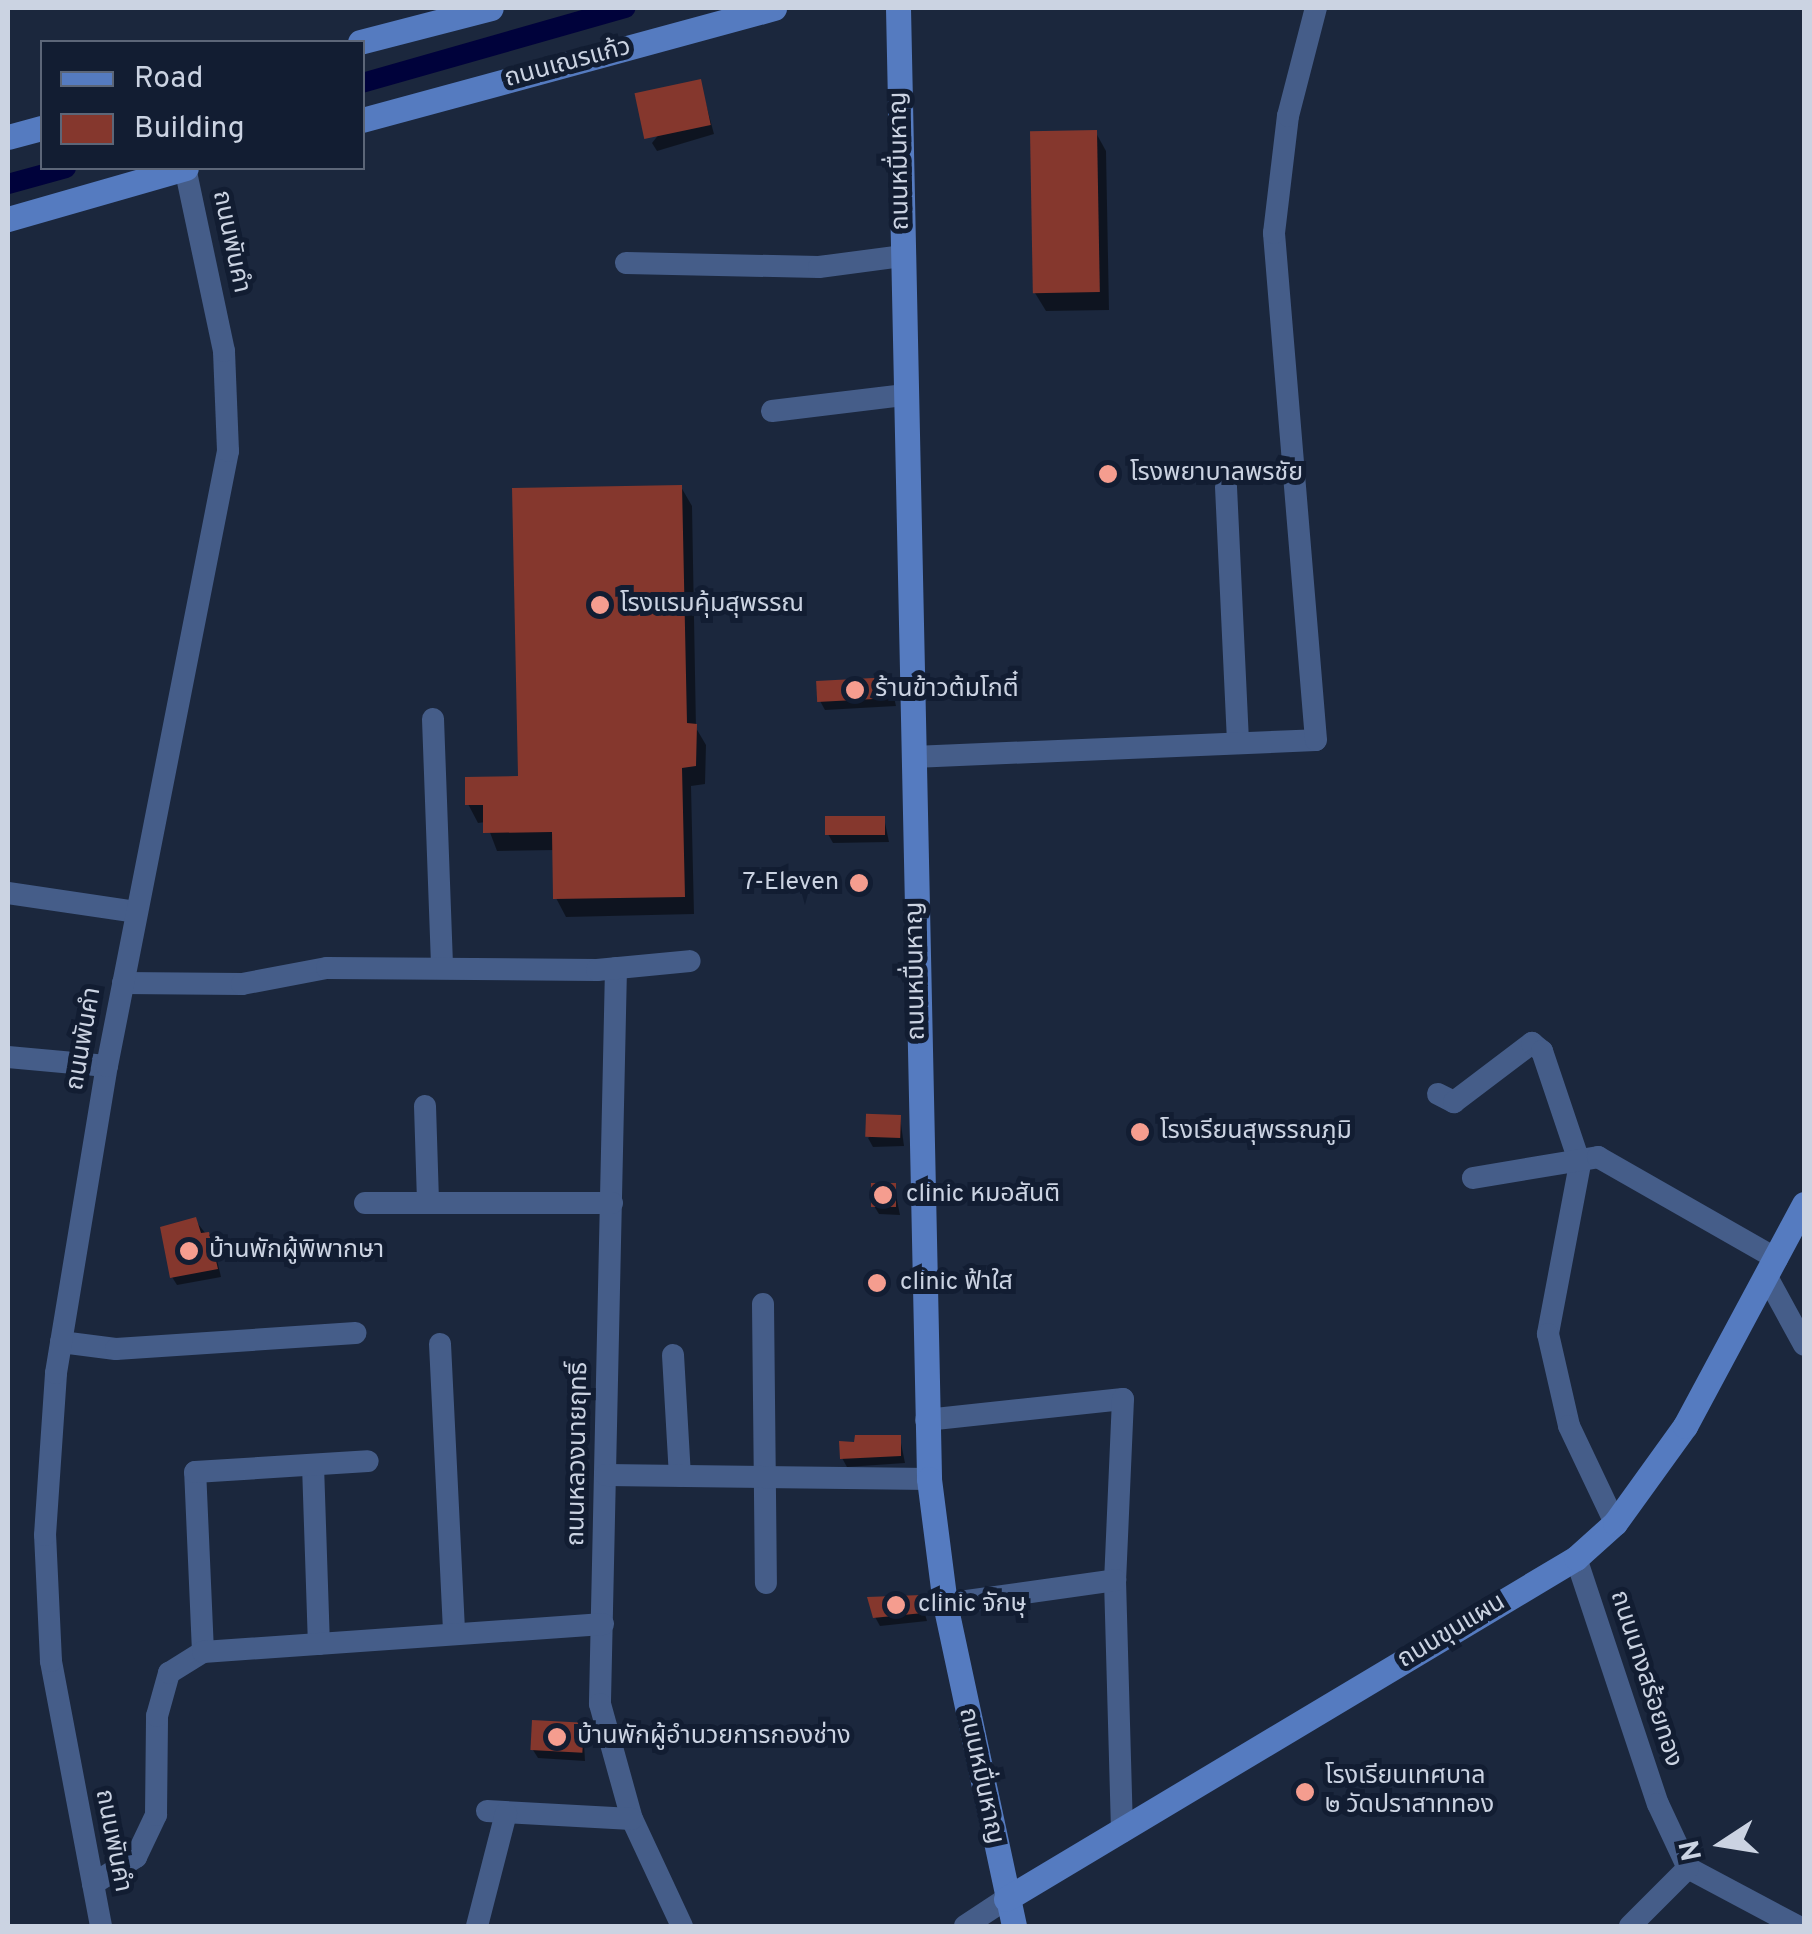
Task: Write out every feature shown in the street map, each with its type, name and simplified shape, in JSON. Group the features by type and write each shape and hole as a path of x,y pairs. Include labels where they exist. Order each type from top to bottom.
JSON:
{"main road":[{"name":"ถนนเณรแก้ว","path":"365,119 774,8"},
{"name":"ถนนหมื่นหาญ","path":"898,8 929,1478 945,1604 1014,1926"},
{"path":"365,41 478,9"},
{"path":"8,137 40,129"},
{"path":"8,219 179,170"},
{"name":"ถนนขุนแผน","path":"1006,1899 1576,1558 1614,1522 1685,1426 1804,1204"}],"street":[{"path":"913,757 1316,740 1274,233 1288,116 1316,8"},
{"name":"ถนนพันคำ","path":"101,1926 52,1661 45,1535 61,1342 136,912 228,451 224,351 186,170"},
{"path":"626,263 819,267 903,256"},
{"path":"772,411 906,394"},
{"path":"1226,487 1238,743"},
{"path":"433,719 442,967"},
{"path":"8,893 136,912"},
{"path":"123,983 242,984 327,968 616,968 690,961"},
{"name":"ถนนหลวงนายฤทธิ์","path":"616,968 603,1624 605,1738 632,1819 682,1926"},
{"path":"1438,1094 1454,1102 1532,1043 1542,1051 1580,1164 1548,1334 1569,1426 1614,1522"},
{"path":"8,1057 108,1066"},
{"path":"426,1106 428,1203"},
{"path":"1473,1178 1580,1164 1598,1157 1772,1268 1804,1345"},
{"path":"365,1203 612,1203"},
{"path":"763,1304 766,1583"},
{"path":"61,1342 116,1349 354,1333"},
{"path":"440,1344 454,1634"},
{"path":"672,1355 680,1476"},
{"path":"926,1420 1123,1400 1115,1580 1122,1832"},
{"path":"203,1652 195,1472 368,1462"},
{"path":"313,1465 319,1644"},
{"path":"606,1476 929,1478"},
{"name":"ถนนนางสร้อยทอง","path":"1576,1558 1658,1804 1688,1868"},
{"path":"945,1604 1115,1580"},
{"path":"93,1884 136,1857 156,1816 157,1716 169,1673 203,1652 603,1624"},
{"path":"477,1926 497,1812 632,1819"},
{"path":"1630,1926 1688,1868 1797,1926"},
{"name":"ถนนขุนแผน","path":"965,1926 1006,1899"}],"building":[{"path":"701,79 711,125 644,139 634,93"},
{"path":"1097,130 1100,292 1033,293 1030,131"},
{"name":"โรงแรมคุ้มสุพรรณ","path":"682,485 687,723 697,724 696,766 682,768 685,897 553,899 552,832 483,833 483,805 465,805 465,777 518,776 512,488"},
{"name":"ร้านข้าวต้มโกตี๋","path":"892,677 893,698 817,702 816,681"},
{"path":"825,816 885,816 885,835 825,835"},
{"path":"866,1114 901,1115 900,1138 865,1137"},
{"name":"clinic หมอสันติ","path":"871,1183 896,1183 896,1207 871,1207"},
{"name":"บ้านพักผู้พิพากษา","path":"196,1217 201,1233 209,1232 218,1269 170,1278 160,1227"},
{"path":"855,1435 901,1435 901,1456 840,1459 839,1441 854,1442"},
{"name":"clinic จักษุ","path":"922,1595 923,1613 873,1618 867,1597"},
{"name":"บ้านพักผู้อำนวยการกองช่าง","path":"532,1720 584,1723 582,1753 530,1750"}],"waterway":[{"path":"365,82 626,8"},
{"path":"8,184 59,170"}],"place":[{"name":"โรงพยาบาลพรชัย","path":"1108,474"},
{"name":"โรงแรมคุ้มสุพรรณ","path":"600,605"},
{"name":"ร้านข้าวต้มโกตี๋","path":"855,690"},
{"name":"7-Eleven","path":"859,883"},
{"name":"โรงเรียนสุพรรณภูมิ","path":"1140,1132"},
{"name":"clinic หมอสันติ","path":"883,1195"},
{"name":"บ้านพักผู้พิพากษา","path":"189,1251"},
{"name":"clinic ฟ้าใส","path":"877,1283"},
{"name":"clinic จักษุ","path":"896,1605"},
{"name":"บ้านพักผู้อำนวยการกองช่าง","path":"557,1737"},
{"name":"โรงเรียนเทศบาล ๒ วัดปราสาททอง","path":"1305,1792"}]}
